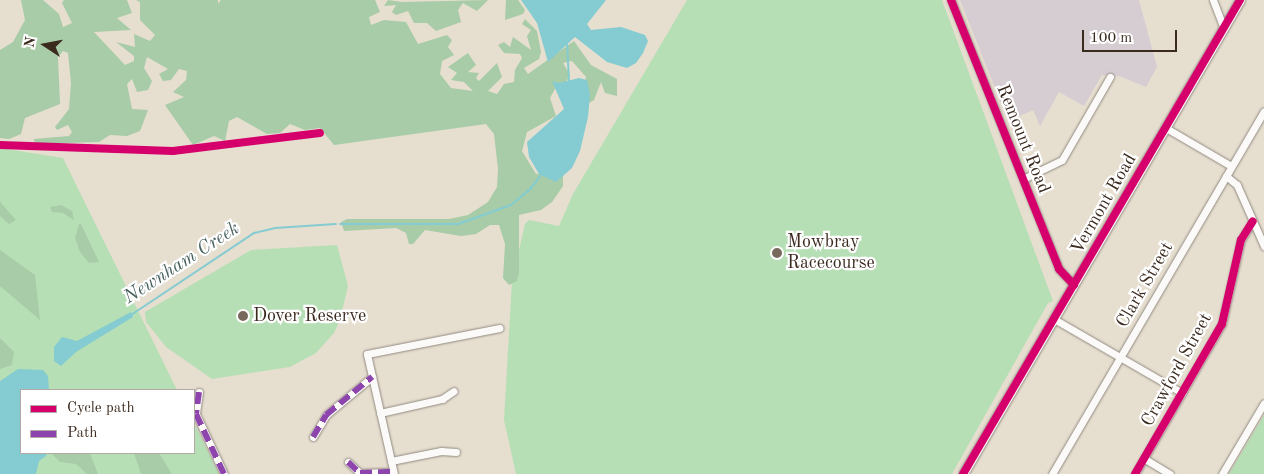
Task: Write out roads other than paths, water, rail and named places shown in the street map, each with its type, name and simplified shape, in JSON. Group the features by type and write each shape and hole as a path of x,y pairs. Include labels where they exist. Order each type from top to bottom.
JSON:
{"street":[{"name":"Remount Road","path":"951,0 1059,269 1074,285"},
{"path":"1212,0 1224,28"},
{"name":"Vermont Road","path":"962,474 1240,0"},
{"path":"1023,179 1062,160 1110,77"},
{"name":"Clark Street","path":"1052,474 1264,111"},
{"path":"1166,128 1231,166"},
{"path":"1226,176 1237,185 1264,246"},
{"name":"Crawford Street","path":"1136,474 1222,324 1241,240 1253,221"},
{"path":"1054,319 1182,393"},
{"path":"348,462 360,473 393,473 367,354 499,328"},
{"path":"313,437 326,414 372,377"},
{"path":"380,413 442,399 454,391"},
{"path":"199,392 196,414 224,474"},
{"path":"1222,474 1264,402"},
{"path":"391,461 441,450 456,452"},
{"path":"1145,459 1170,474"}],"water":[{"path":"521,0 606,0 587,24 591,30 621,27 645,35 648,41 636,63 627,68 607,62 575,37 548,62 537,23"},
{"path":"579,78 587,80 590,95 588,117 580,151 572,168 556,182 539,174 529,157 527,142 564,109 552,81 559,83"},
{"path":"131,312 133,317 76,352 61,366 54,361 54,347 62,337 77,341"},
{"path":"18,369 43,370 48,376 49,389 20,389 20,454 47,454 39,461 36,474 0,474 0,381"}],"waterway":[{"name":"Newnham Creek","path":"567,42 569,82"},
{"name":"Newnham Creek","path":"340,224 458,224 511,205 530,189 542,174"},
{"name":"Newnham Creek","path":"131,315 254,233 275,228 336,224"}],"place":[{"name":"Mowbray Racecourse","path":"777,253"},
{"name":"Dover Reserve","path":"243,316"}]}
